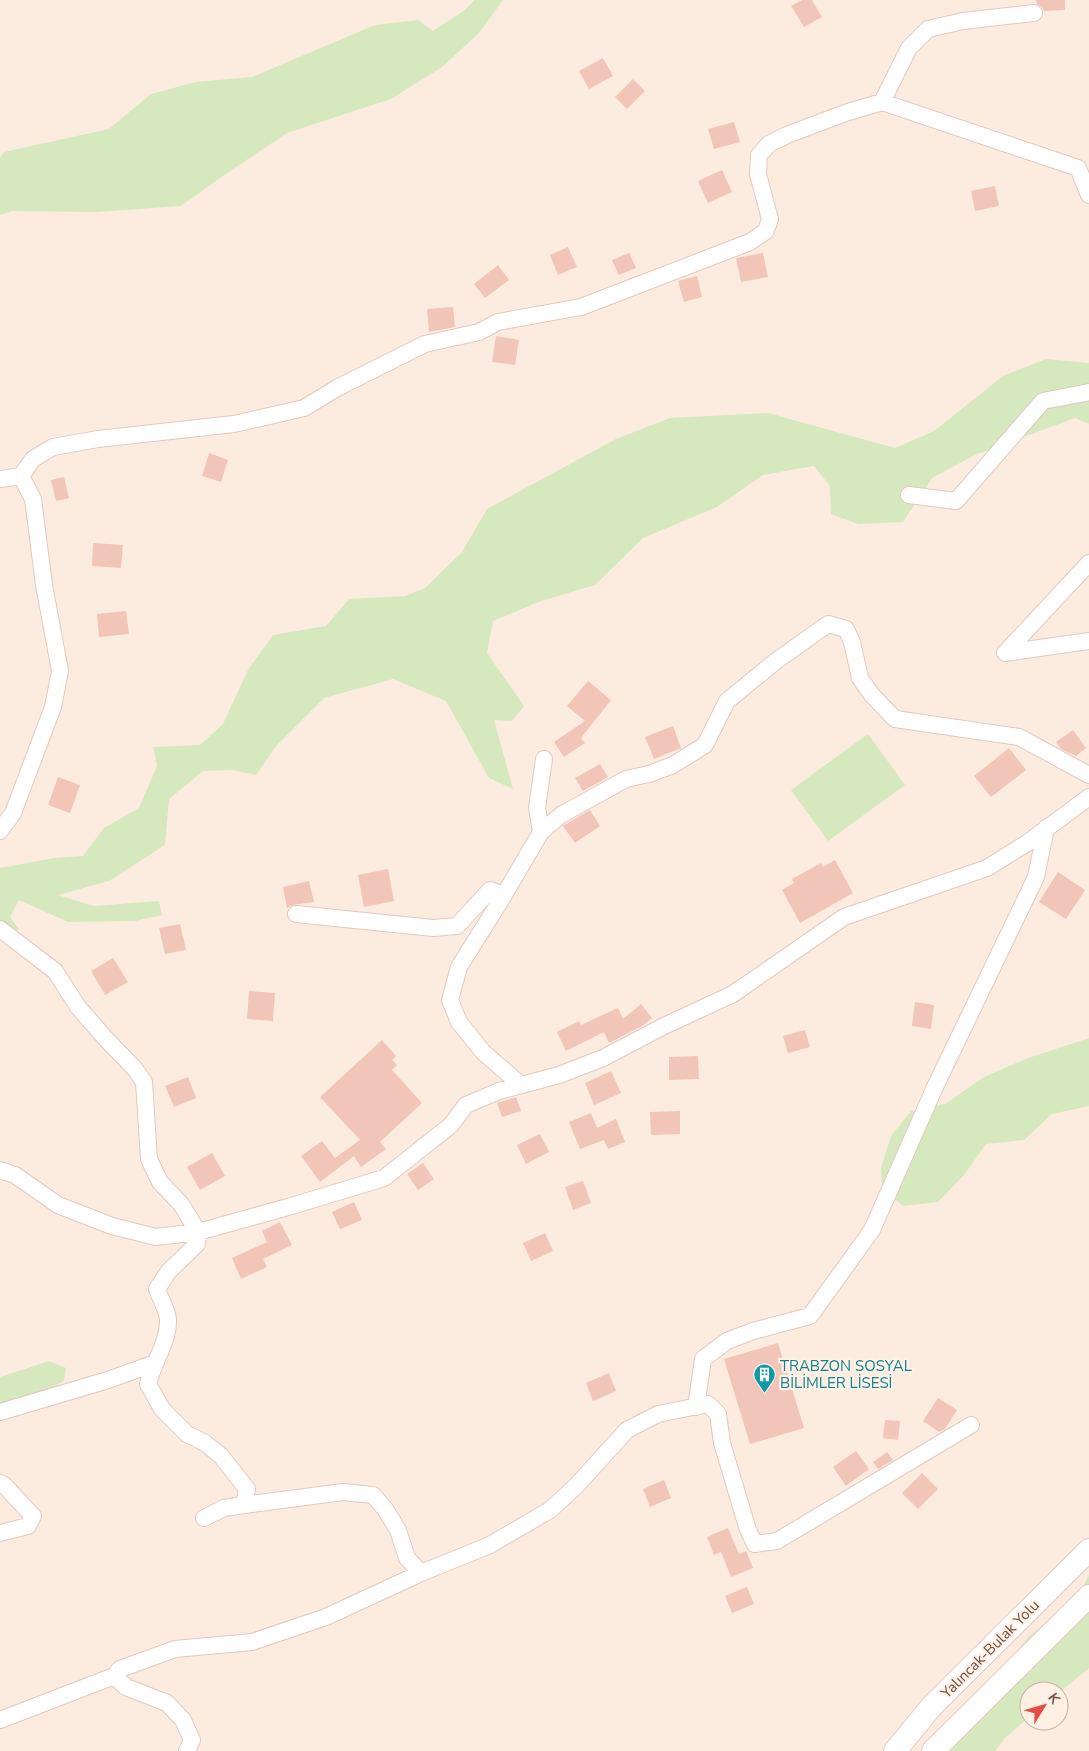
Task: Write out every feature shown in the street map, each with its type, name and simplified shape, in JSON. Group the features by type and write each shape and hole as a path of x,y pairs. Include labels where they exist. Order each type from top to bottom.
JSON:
{"main road":[{"name":"Yalıncak-Bulak Yolu","path":"895,1751 932,1706 1089,1550"},
{"path":"934,1751 1089,1596"}],"street":[{"path":"882,102 909,48 928,29 962,21 1034,13"},
{"path":"0,479 21,476 33,459 52,447 98,439 234,424 304,408 337,388 425,344 479,332 498,322 581,307 750,242 766,230 770,219 758,174 760,155 769,144 837,116 882,102 1078,168 1089,195"},
{"path":"909,495 956,500 1043,401 1089,392"},
{"path":"0,831 13,813 53,708 60,670 44,585 33,499 21,476"},
{"path":"1089,563 1005,653 1089,640"},
{"path":"521,1086 484,1052 459,1022 450,1000 459,967 541,832 561,815 626,780 672,765 705,744 727,701 776,661 828,624 846,629 852,642 860,678 872,695 896,719 1019,737 1089,775"},
{"path":"541,832 537,808 544,758"},
{"path":"0,1170 14,1175 58,1205 112,1226 156,1237 198,1232 384,1178 451,1126 466,1105 499,1092 559,1075 603,1058 664,1026 733,994 844,916 987,868 1089,797"},
{"path":"696,1407 703,1359 727,1341 753,1331 810,1316 872,1230 934,1089 1036,877 1046,828"},
{"path":"296,914 433,928 457,926 490,890 504,895"},
{"path":"0,929 55,971 78,1007 135,1069 144,1082 149,1159 160,1182 181,1204 198,1232 198,1244 169,1271 157,1289 168,1319 164,1346 151,1369 148,1384 162,1409 187,1434 205,1443 222,1456 247,1488 244,1505"},
{"path":"0,1412 108,1380 154,1363"},
{"path":"0,1720 114,1676 120,1668 175,1649 252,1642 326,1617 421,1573 490,1545 550,1510 576,1486 627,1430 658,1414 708,1404 718,1414 722,1443 748,1530 755,1544 777,1541 971,1425"},
{"path":"0,1483 33,1516 28,1526 0,1533"},
{"path":"204,1518 224,1508 244,1505 343,1492 373,1495 385,1509 398,1530 407,1558 421,1573"},
{"path":"114,1676 126,1687 167,1703 183,1720 192,1740 187,1751"}],"green space":[{"path":"474,0 503,0 479,33 442,67 391,99 287,133 181,206 96,212 12,211 0,215 0,158 4,152 109,129 151,94 196,82 252,77 375,25 418,20 433,31 465,10"},
{"path":"1046,359 1089,363 1089,424 1075,418 975,455 932,478 903,522 858,524 831,514 830,486 814,466 763,475 717,507 643,538 595,585 541,601 493,621 487,653 524,706 512,721 494,720 513,789 489,778 446,701 393,679 324,698 277,745 256,775 232,770 203,771 169,799 165,845 109,881 58,895 94,906 159,901 162,915 135,921 68,922 19,900 10,917 19,929 4,940 0,938 0,868 54,858 83,856 104,828 139,808 157,766 153,747 200,745 223,724 248,670 273,635 326,626 349,599 405,596 425,588 462,552 487,509 616,439 670,418 768,413 895,448 934,431 1003,376"},
{"path":"868,734 905,785 828,841 791,790"},
{"path":"1089,1038 1089,1106 1052,1114 1024,1140 986,1144 964,1175 938,1202 903,1206 882,1188 881,1168 891,1136 911,1111 945,1104 984,1077 1028,1058"},
{"path":"49,1361 66,1368 64,1381 44,1392 0,1407 0,1377"},
{"path":"1089,1575 1089,1668 1069,1685 1069,1681 1019,1681 1019,1726 1005,1738 995,1751 934,1751 965,1723 1028,1637 1075,1602"}],"building":[{"path":"802,0 812,0 822,17 804,27 791,6"},
{"path":"1036,0 1065,0 1065,10 1044,11 1037,4"},
{"path":"603,58 613,76 589,89 579,71"},
{"path":"633,79 645,91 627,109 615,97"},
{"path":"734,122 740,142 714,149 708,129"},
{"path":"722,170 732,192 708,203 698,181"},
{"path":"995,186 999,206 975,211 971,191"},
{"path":"568,247 577,267 558,275 550,255"},
{"path":"629,253 636,268 619,275 612,260"},
{"path":"763,253 768,277 741,282 736,258"},
{"path":"498,265 509,280 485,298 474,284"},
{"path":"697,276 702,297 684,302 678,281"},
{"path":"453,307 455,327 429,332 427,309"},
{"path":"496,336 519,340 515,365 492,362"},
{"path":"209,453 228,460 221,482 202,476"},
{"path":"64,477 69,498 56,501 51,480"},
{"path":"93,543 123,545 121,568 92,566"},
{"path":"126,611 129,634 99,637 97,614"},
{"path":"588,681 611,700 581,738 585,743 564,757 554,742 585,721 567,706"},
{"path":"673,726 681,748 654,759 645,737"},
{"path":"1073,730 1086,748 1076,756 1061,749 1056,742"},
{"path":"1009,748 1026,770 991,797 974,776"},
{"path":"600,764 608,777 583,791 575,778"},
{"path":"58,777 80,785 70,813 48,805"},
{"path":"590,810 600,826 575,843 563,826"},
{"path":"835,860 853,893 800,923 782,890 794,883 792,879 821,863 823,867"},
{"path":"388,869 394,901 364,907 358,875"},
{"path":"1058,872 1085,890 1066,919 1039,902"},
{"path":"309,881 314,902 292,905 287,908 283,887"},
{"path":"180,924 186,950 165,954 159,928"},
{"path":"113,958 128,982 105,995 91,971"},
{"path":"249,991 275,993 273,1021 247,1019"},
{"path":"915,1002 934,1005 931,1029 912,1026"},
{"path":"641,1004 652,1018 642,1026 609,1043 604,1032 566,1051 557,1032 579,1021 581,1025 618,1008 623,1019"},
{"path":"805,1030 810,1047 788,1053 783,1036"},
{"path":"382,1040 396,1056 392,1060 397,1065 392,1070 422,1103 380,1142 386,1149 361,1167 354,1156 320,1182 301,1156 322,1141 335,1158 360,1140 320,1097"},
{"path":"698,1056 699,1079 669,1080 669,1057"},
{"path":"611,1071 621,1093 594,1105 585,1083"},
{"path":"188,1077 196,1098 174,1107 165,1086"},
{"path":"516,1097 521,1111 502,1117 497,1103"},
{"path":"680,1111 680,1134 651,1135 650,1112"},
{"path":"591,1113 597,1128 616,1119 625,1142 608,1149 604,1140 580,1149 569,1122"},
{"path":"540,1134 549,1152 526,1164 517,1145"},
{"path":"212,1153 225,1176 200,1190 187,1167"},
{"path":"423,1163 434,1179 418,1190 407,1174"},
{"path":"583,1181 591,1203 573,1210 565,1187"},
{"path":"354,1202 362,1220 340,1229 332,1212"},
{"path":"280,1222 292,1245 263,1259 267,1267 241,1279 232,1258 267,1242 262,1231"},
{"path":"545,1233 553,1251 531,1261 523,1243"},
{"name":"TRABZON SOSYAL BİLİMLER LİSESİ","path":"778,1343 804,1428 750,1444 724,1359"},
{"path":"609,1373 616,1391 593,1401 586,1383"},
{"path":"938,1398 957,1410 945,1429 939,1432 923,1421"},
{"path":"885,1420 900,1421 898,1440 883,1438"},
{"path":"856,1451 869,1469 846,1486 833,1467"},
{"path":"887,1452 893,1460 878,1469 873,1462"},
{"path":"922,1473 938,1489 918,1509 902,1493"},
{"path":"664,1480 671,1498 650,1507 643,1489"},
{"path":"728,1528 739,1554 746,1551 753,1568 731,1577 721,1552 714,1555 707,1537"},
{"path":"747,1587 754,1604 732,1613 725,1596"}],"place":[{"name":"TRABZON SOSYAL BİLİMLER LİSESİ","path":"764,1394"}]}
